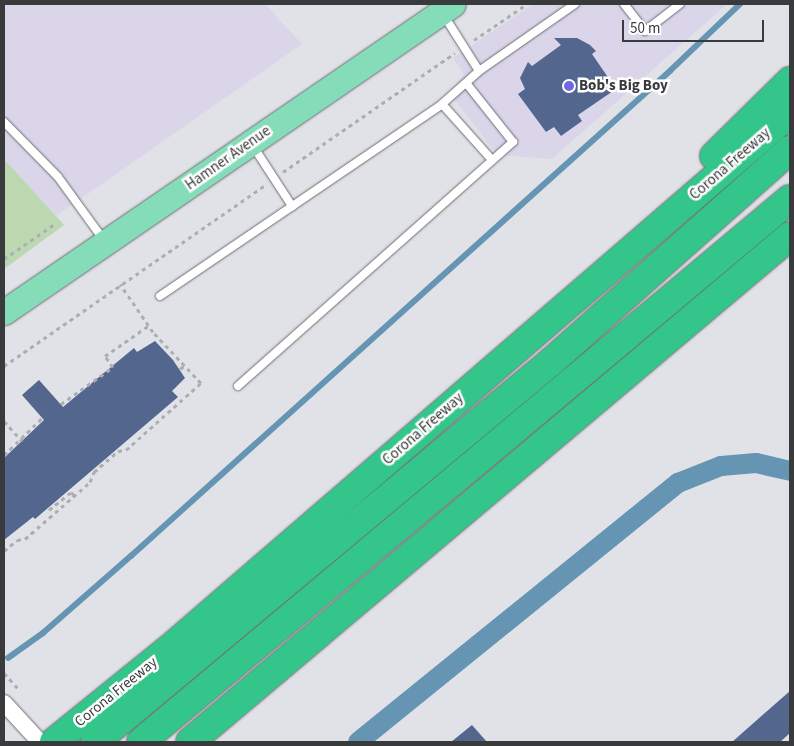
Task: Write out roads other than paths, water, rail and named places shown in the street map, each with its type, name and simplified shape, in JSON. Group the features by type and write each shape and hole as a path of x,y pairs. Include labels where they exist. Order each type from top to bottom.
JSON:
{"highway":[{"path":"528,338 790,82"},
{"name":"Corona Freeway","path":"54,742 169,649 790,113"},
{"path":"95,742 552,361 790,150"},
{"path":"141,742 790,199"},
{"path":"190,742 790,236"}],"main road":[{"name":"Hamner Avenue","path":"4,312 447,8"}],"street":[{"path":"4,703 40,742"}],"lane":[{"path":"160,296 442,104 479,71 576,4"},
{"path":"624,4 645,30 680,4"},
{"path":"447,8 479,71"},
{"path":"238,386 513,142 466,83"},
{"path":"442,104 492,160"},
{"path":"4,122 58,177 105,243"},
{"path":"251,143 292,206"}],"waterway":[{"path":"8,658 43,633 131,556 670,71 740,4"},
{"path":"358,742 678,483 721,466 756,463 790,471"}],"place":[{"name":"Bob's Big Boy","path":"569,86"}]}
